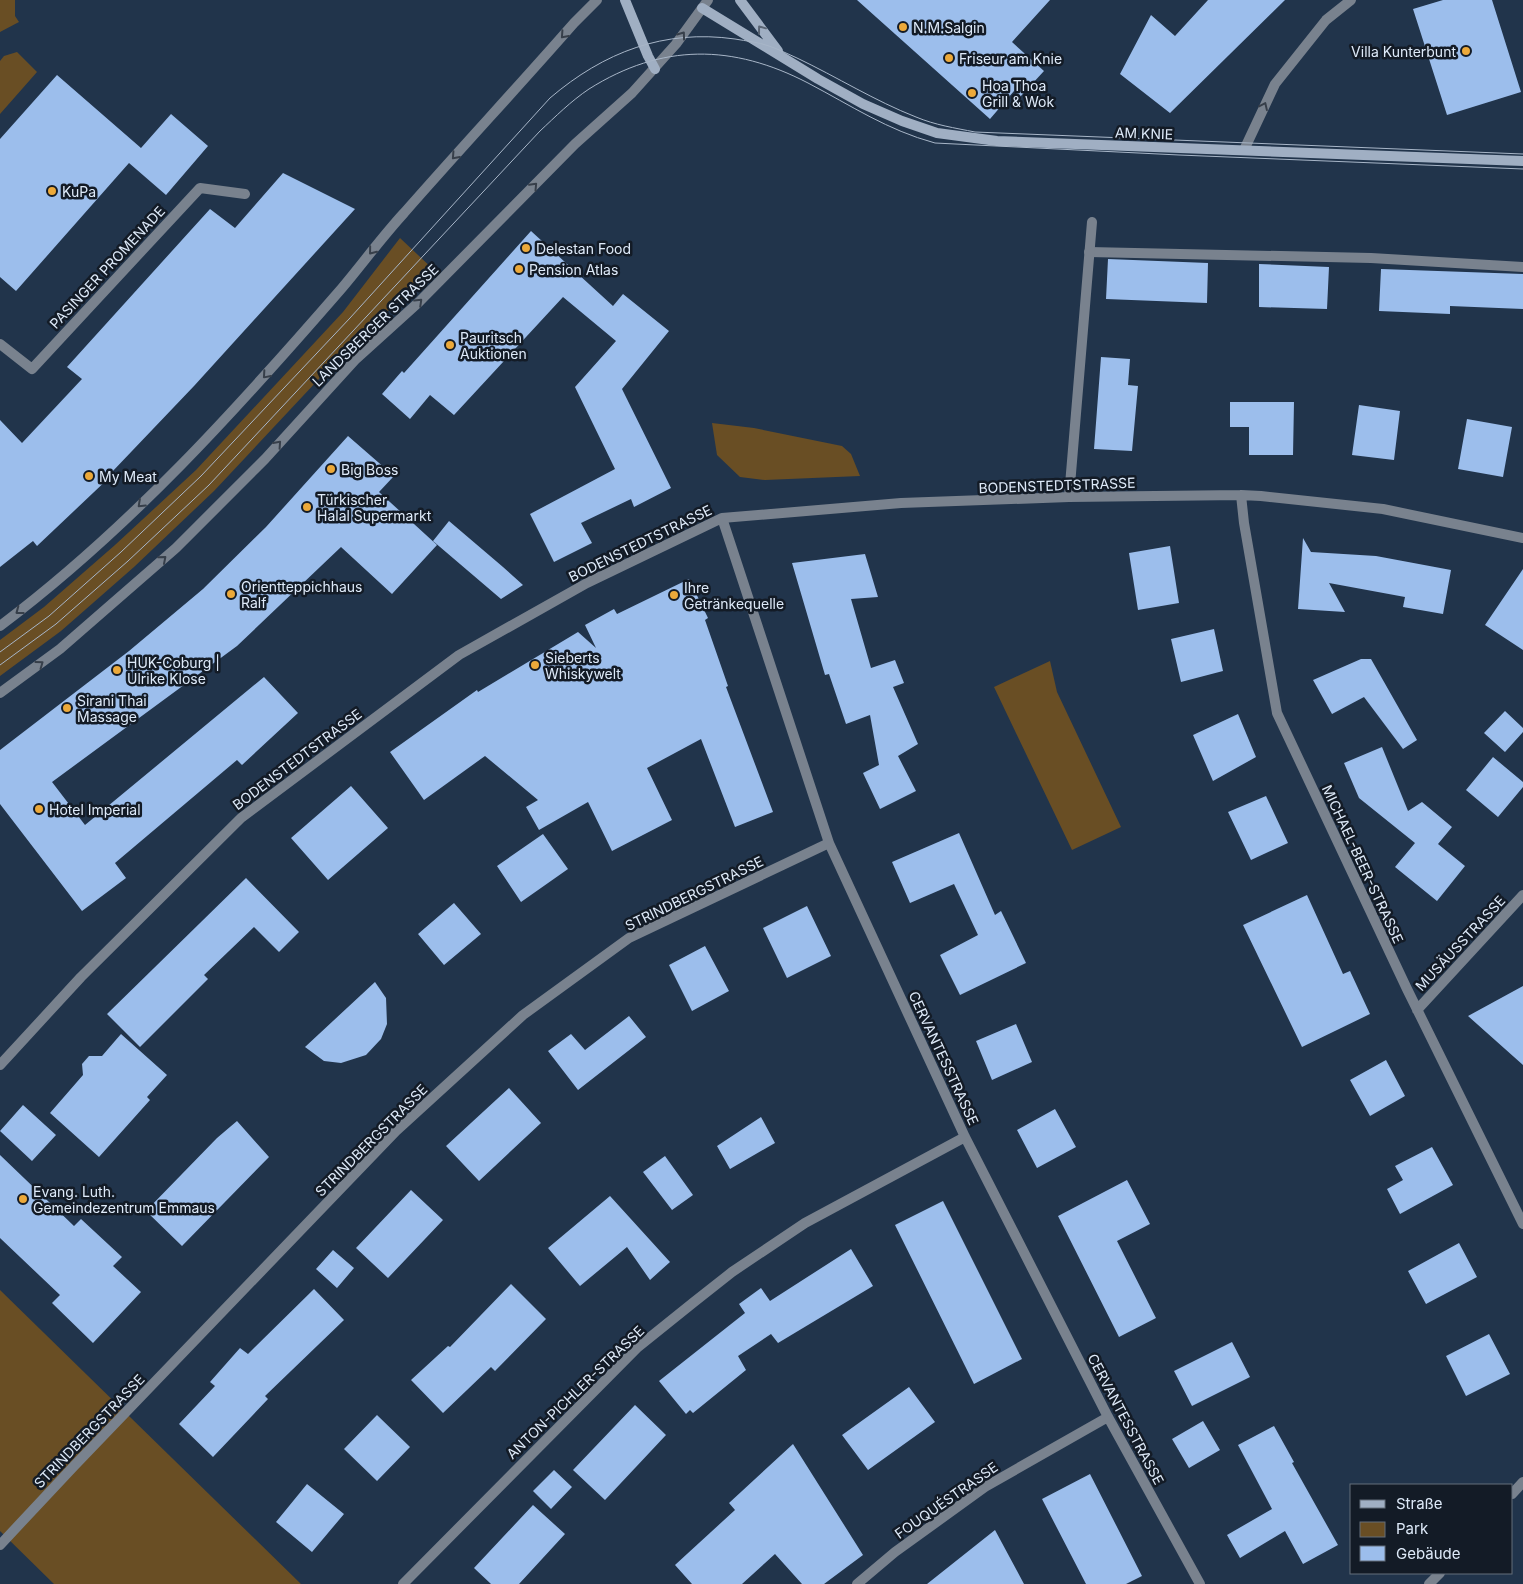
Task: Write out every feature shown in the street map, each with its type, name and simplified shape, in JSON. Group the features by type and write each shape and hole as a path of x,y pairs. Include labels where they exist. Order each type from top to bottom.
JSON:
{"main road":[{"path":"625,0 648,56 655,68"},
{"name":"AM KNIE","path":"740,0 783,58"},
{"name":"AM KNIE","path":"705,4 783,58 863,104 902,121 937,133 997,141 1523,161"}],"street":[{"path":"0,626 100,543 174,474 262,379 344,286 403,214 574,23 597,0"},
{"path":"1244,150 1275,84 1326,20 1351,0"},
{"name":"LANDSBERGER STRASSE","path":"0,693 60,649 176,548 265,459 356,359 419,302 559,159 627,98 655,68 705,4"},
{"name":"PASINGER PROMENADE","path":"0,344 32,369 200,188 245,194"},
{"path":"1068,497 1092,222"},
{"path":"1089,252 1371,258 1523,267"},
{"name":"BODENSTEDTSTRASSE","path":"0,1065 81,977 240,818 459,655 587,583 722,518 902,504 1068,497 1241,495 1383,509 1523,538"},
{"name":"MICHAEL-BEER-STRASSE","path":"1241,495 1244,523 1277,713 1417,1010 1523,1224"},
{"name":"CERVANTESSTRASSE","path":"722,518 829,843 965,1137 1108,1417 1200,1584"},
{"name":"STRINDBERGSTRASSE","path":"0,1545 396,1130 523,1015 630,938 829,843"},
{"name":"MUSÄUSSTRASSE","path":"1417,1010 1523,895"},
{"name":"ANTON-PICHLER-STRASSE","path":"403,1584 638,1347 686,1308 732,1272 805,1223 965,1137"},
{"name":"FOUQUÉSTRASSE","path":"857,1584 895,1552 985,1487 1108,1417"},
{"path":"1513,1493 1523,1482"},
{"path":"1429,1584 1439,1574"}],"green space":[{"path":"0,0 15,0 15,16 19,22 0,32"},
{"path":"17,52 37,72 0,114 0,61 4,56"},
{"path":"400,238 435,271 362,333 214,491 134,567 61,631 0,676 0,640 44,607 196,470 343,312"},
{"path":"712,423 754,428 842,446 851,454 860,476 765,480 740,477 717,455"},
{"path":"1050,661 1057,692 1121,827 1072,850 994,687"},
{"path":"0,1290 301,1584 54,1584 0,1531"}],"building":[{"path":"857,0 1050,0 1012,42 1044,71 1020,97 1014,91 990,119"},
{"path":"1208,0 1285,0 1170,113 1120,74 1151,15 1175,36"},
{"path":"1443,0 1492,0 1521,92 1447,115 1413,9"},
{"name":"KuPa","path":"57,75 141,148 171,114 208,146 166,195 129,163 16,291 0,277 0,139"},
{"path":"283,173 355,209 194,386 111,473 112,475 37,546 33,541 0,567 0,420 22,443 82,379 67,367 210,209 235,228"},
{"path":"531,231 613,306 623,294 669,331 622,389 671,488 634,507 631,499 581,523 592,543 554,562 530,514 615,469 575,387 616,341 563,297 454,415 430,395 410,419 382,394 402,371 404,373"},
{"path":"1108,259 1208,263 1207,303 1106,299"},
{"path":"1259,264 1329,267 1327,309 1259,307"},
{"path":"1381,269 1523,274 1523,309 1450,306 1450,314 1379,311"},
{"path":"1101,357 1130,359 1128,385 1138,386 1132,451 1094,449"},
{"path":"1230,402 1294,402 1293,455 1249,455 1249,427 1230,427"},
{"path":"1359,405 1400,411 1394,460 1352,455"},
{"path":"1467,419 1512,427 1503,477 1458,469"},
{"path":"348,436 394,476 379,492 437,545 392,594 341,547 237,646 52,782 85,825 264,677 298,713 242,765 237,760 115,863 126,878 82,911 0,804 0,750 129,651 203,589 266,527"},
{"path":"449,521 523,585 501,599 433,541"},
{"path":"1303,538 1311,552 1376,556 1451,570 1443,614 1403,607 1405,597 1329,583 1345,612 1298,609"},
{"path":"1170,546 1179,603 1138,610 1129,553"},
{"path":"865,554 878,597 851,599 871,668 895,660 904,683 893,687 918,744 898,756 916,791 880,809 863,773 879,765 870,715 846,724 829,674 825,675 792,563"},
{"path":"1523,569 1523,650 1485,625"},
{"path":"689,579 708,618 705,620 728,686 726,687 773,812 735,827 701,739 647,768 672,820 612,851 588,802 539,830 526,807 538,800 485,756 424,800 390,752 477,690 478,692 578,632 596,648 585,625 614,609 617,614"},
{"path":"1214,629 1223,671 1181,682 1171,639"},
{"path":"1361,659 1371,659 1417,740 1403,749 1364,697 1332,714 1313,680"},
{"path":"1505,711 1523,728 1523,732 1505,752 1484,733"},
{"path":"1238,714 1256,757 1213,781 1193,735"},
{"path":"1382,747 1408,811 1422,802 1452,827 1438,844 1465,866 1437,901 1395,867 1415,843 1359,798 1344,763"},
{"path":"1493,757 1523,782 1523,787 1498,817 1466,790"},
{"path":"351,786 388,828 328,880 291,838"},
{"path":"1266,796 1288,843 1251,860 1228,812"},
{"path":"959,833 995,915 1001,911 1026,963 960,995 940,955 978,935 954,884 910,903 892,862"},
{"path":"543,834 568,869 521,902 497,866"},
{"path":"246,878 299,932 279,952 254,927 204,975 208,979 140,1047 107,1014"},
{"path":"1307,895 1343,974 1350,971 1370,1014 1302,1047 1243,925"},
{"path":"454,903 481,934 444,965 418,934"},
{"path":"807,906 831,956 787,978 763,928"},
{"path":"705,946 729,991 692,1011 669,965"},
{"path":"375,982 386,998 387,1024 381,1039 366,1055 341,1063 324,1061 305,1047"},
{"path":"1523,986 1523,1065 1468,1016"},
{"path":"629,1016 646,1037 578,1090 548,1051 571,1034 585,1050"},
{"path":"1016,1024 1032,1062 992,1080 976,1041"},
{"path":"121,1034 167,1075 147,1097 150,1100 99,1157 50,1113 83,1075 82,1064 89,1056 102,1056"},
{"path":"1386,1060 1405,1096 1370,1116 1350,1080"},
{"path":"509,1088 541,1123 479,1181 446,1146"},
{"path":"23,1105 56,1135 32,1161 0,1131"},
{"path":"1055,1109 1076,1147 1037,1168 1017,1130"},
{"path":"761,1117 775,1143 730,1169 717,1146"},
{"path":"237,1121 269,1157 182,1246 146,1211 217,1138"},
{"path":"1432,1147 1453,1185 1400,1214 1387,1189 1403,1180 1395,1166"},
{"path":"0,1155 74,1226 81,1219 122,1257 113,1266 141,1292 93,1343 52,1303 60,1295 0,1238"},
{"path":"665,1156 693,1195 672,1210 643,1172"},
{"path":"1127,1180 1150,1224 1117,1241 1156,1318 1119,1337 1058,1216"},
{"path":"411,1190 443,1220 388,1278 356,1248"},
{"path":"610,1196 670,1262 650,1280 627,1247 580,1286 548,1248"},
{"path":"943,1201 1022,1359 974,1384 895,1225"},
{"path":"1459,1243 1477,1277 1426,1304 1408,1271"},
{"path":"851,1249 873,1286 778,1343 771,1334 738,1356 746,1370 693,1413 690,1410 686,1414 659,1381 745,1313 739,1304 761,1288 770,1301"},
{"path":"333,1250 354,1268 337,1288 316,1269"},
{"path":"511,1284 546,1319 495,1371 491,1367 443,1413 411,1380 448,1346 450,1347"},
{"path":"314,1289 344,1320 265,1396 268,1399 213,1457 179,1424 215,1386 210,1382 240,1348 248,1354"},
{"path":"1489,1334 1510,1374 1466,1396 1446,1356"},
{"path":"1232,1342 1250,1377 1192,1406 1174,1371"},
{"path":"909,1387 935,1422 868,1470 842,1435"},
{"path":"635,1405 666,1435 605,1500 573,1470"},
{"path":"377,1415 410,1447 377,1481 344,1449"},
{"path":"1203,1421 1220,1450 1189,1468 1172,1439"},
{"path":"1274,1426 1294,1462 1292,1463 1338,1545 1303,1564 1285,1531 1240,1558 1227,1535 1272,1509 1238,1445"},
{"path":"793,1444 863,1555 824,1584 802,1584 775,1554 742,1584 692,1584 675,1565 735,1510 729,1503"},
{"path":"554,1470 572,1487 551,1509 533,1491"},
{"path":"1090,1474 1142,1576 1126,1584 1086,1584 1042,1499"},
{"path":"307,1484 344,1514 312,1552 276,1522"},
{"path":"533,1505 565,1534 519,1584 491,1584 474,1568"},
{"path":"995,1530 1024,1584 927,1584"}],"tram line":[{"path":"0,652 49,616 121,552 201,476 350,318 550,98 592,68 614,56 636,48 660,41 709,37 761,44 797,58 886,104 923,120 975,132 1523,154"},
{"path":"0,665 56,624 128,561 209,485 551,120 589,89 616,74 643,63 698,54 752,61 780,70 885,124 935,143 1523,169"}],"place":[{"name":"N.M.Salgin","path":"903,27"},
{"name":"Villa Kunterbunt","path":"1466,51"},
{"name":"Friseur am Knie","path":"949,58"},
{"name":"Hoa Thoa Grill & Wok","path":"972,93"},
{"name":"KuPa","path":"52,191"},
{"name":"Delestan Food","path":"526,248"},
{"name":"Pension Atlas","path":"519,269"},
{"name":"Pauritsch Auktionen","path":"450,345"},
{"name":"Big Boss","path":"331,469"},
{"name":"My Meat","path":"89,476"},
{"name":"Türkischer Halal Supermarkt","path":"307,507"},
{"name":"Orientteppichhaus Ralf","path":"231,594"},
{"name":"Ihre Getränkequelle","path":"674,595"},
{"name":"Sieberts Whiskywelt","path":"535,665"},
{"name":"HUK-Coburg | Ulrike Klose","path":"117,670"},
{"name":"Sirani Thai Massage","path":"67,708"},
{"name":"Hotel Imperial","path":"39,809"},
{"name":"Evang. Luth. Gemeindezentrum Emmaus","path":"23,1199"}]}
